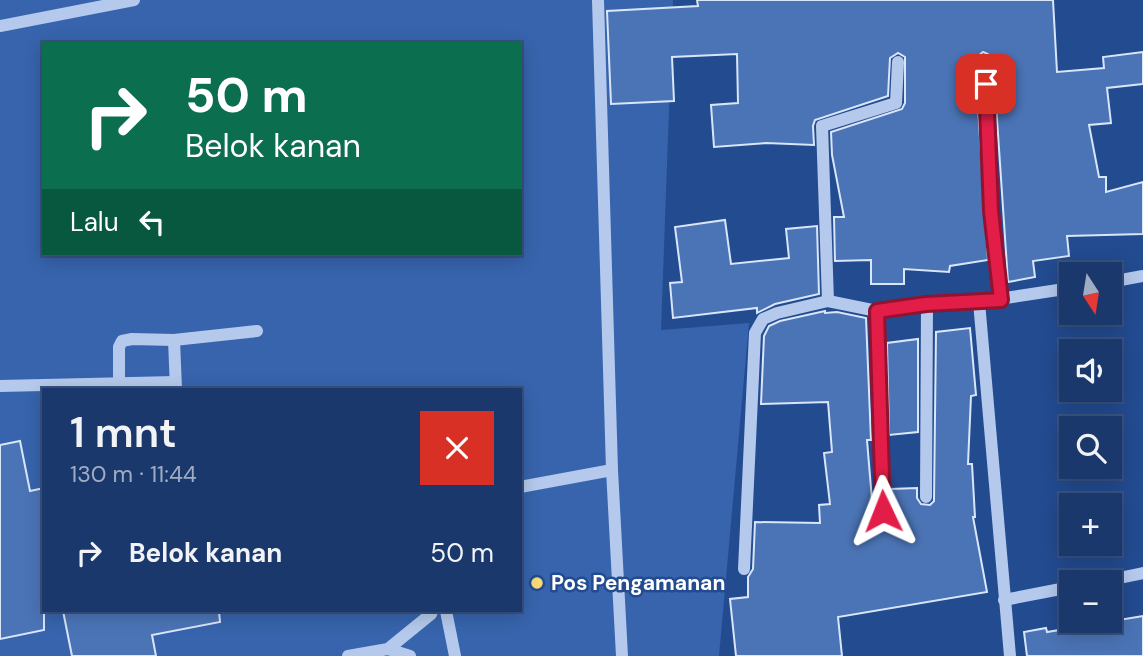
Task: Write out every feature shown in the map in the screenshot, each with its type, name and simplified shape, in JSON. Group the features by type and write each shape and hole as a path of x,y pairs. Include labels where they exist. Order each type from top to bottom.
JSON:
{"street":[{"path":"0,26 134,0"},
{"path":"598,0 612,470 622,656"},
{"path":"984,61 991,211 1001,300"},
{"path":"828,301 822,127 896,103 898,62"},
{"path":"1122,280 1143,276"},
{"path":"744,569 755,333 763,319 828,301 877,311 926,304 1001,300 1059,290"},
{"path":"979,302 1010,656"},
{"path":"926,304 926,497"},
{"path":"877,311 883,511"},
{"path":"119,383 119,347 122,341 174,340 257,331"},
{"path":"0,386 119,383 175,386 174,340"},
{"path":"522,487 612,470"},
{"path":"1122,577 1143,573"},
{"path":"1004,600 1059,589"},
{"path":"388,649 432,612"},
{"path":"446,612 455,656"},
{"path":"348,656 388,649 410,656"}],"shaded area":[{"path":"0,0 673,0 661,330 749,323 719,656 0,656"}],"building":[{"path":"697,0 1053,0 1057,72 1104,68 1103,57 1143,52 1143,84 1107,88 1111,123 1089,125 1099,177 1106,177 1106,192 1143,182 1143,234 1067,236 1069,256 1033,261 1035,277 1008,282 993,60 983,52 975,62 988,260 950,266 949,272 904,269 904,284 871,284 871,260 835,261 834,217 844,217 832,155 831,132 902,109 905,103 905,57 898,53 890,58 888,96 815,120 814,145 766,143 714,147 711,105 738,103 737,54 672,57 674,101 611,104 607,11 698,6"},
{"path":"725,220 731,264 789,258 786,229 817,226 819,294 775,304 757,313 757,308 673,318 670,283 682,282 675,227"},
{"path":"825,311 866,318 871,440 867,440 873,512 882,520 890,515 890,489 917,488 917,498 921,504 930,505 934,501 936,332 970,328 976,395 971,396 968,464 972,464 973,517 987,592 838,617 842,656 736,656 730,599 748,597 748,577 753,569 755,522 820,523 819,505 830,504 824,453 832,452 828,402 761,404 764,336 769,326"},
{"path":"918,339 918,432 889,435 887,343"},
{"path":"20,441 30,491 42,488 44,630 0,639 0,445"},
{"path":"63,612 219,612 220,622 152,635 156,656 72,656"},
{"path":"1143,616 1143,656 1027,656 1024,632 1046,628 1047,632 1059,630 1059,633 1122,633 1122,620"}],"place":[{"name":"Pos Pengamanan","path":"537,583"}],"route":[{"path":"883,511 877,311 926,304 1001,300 991,211 986,84"}]}
